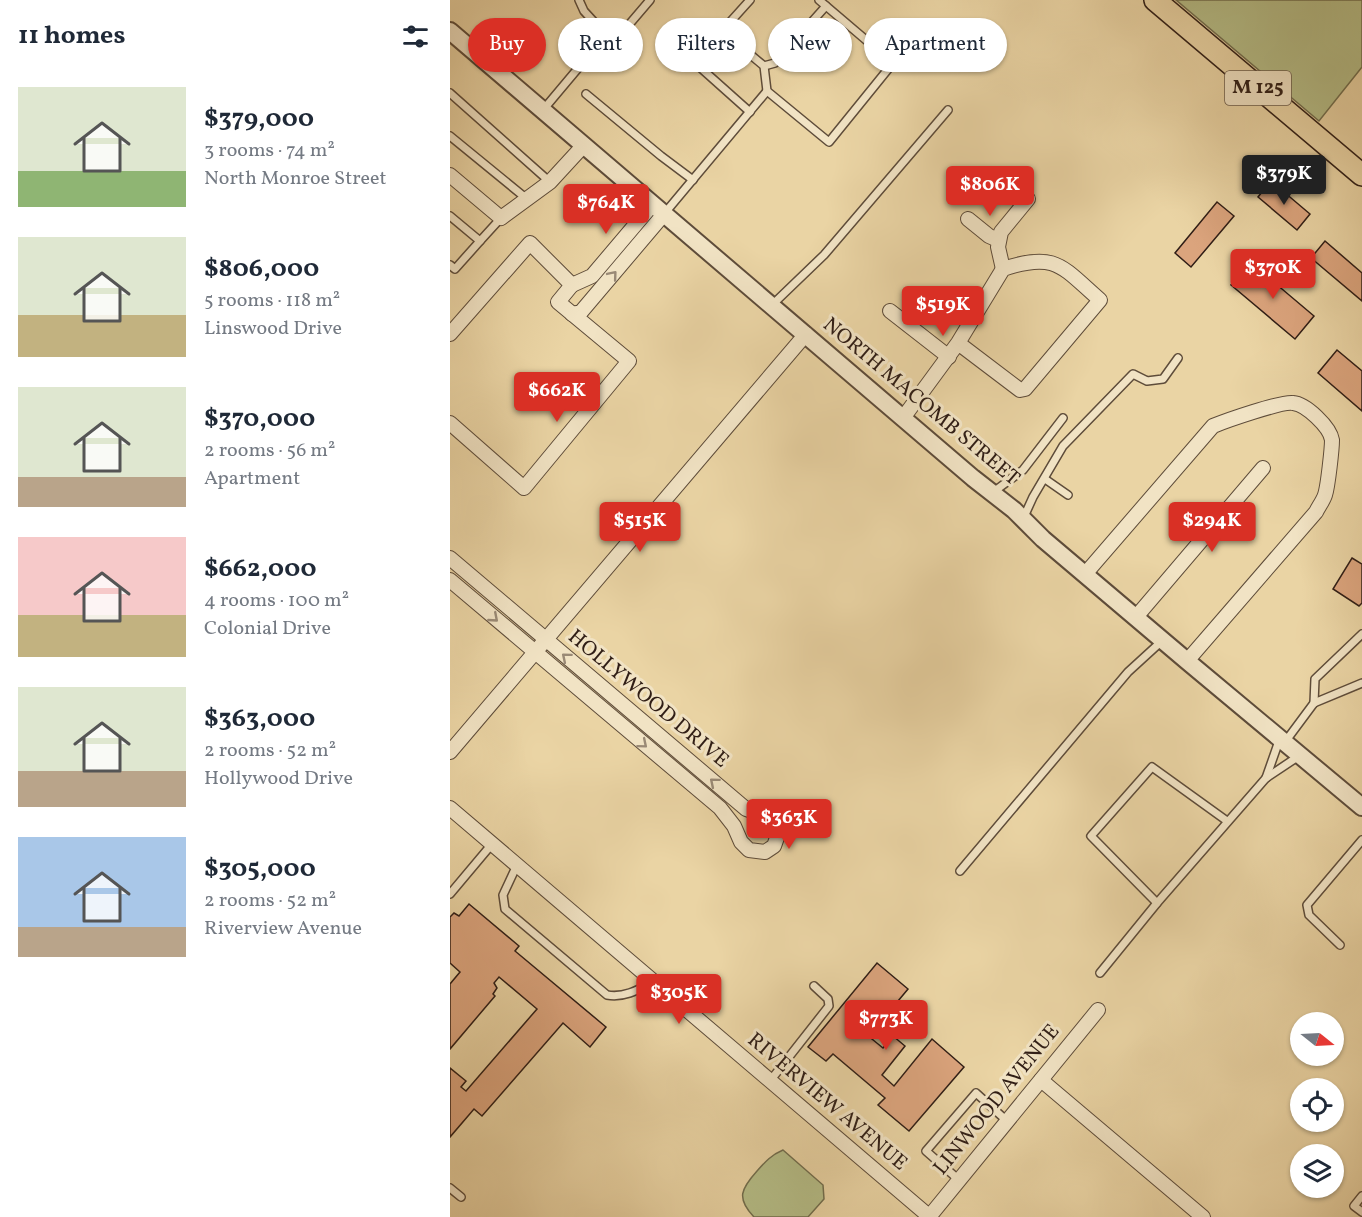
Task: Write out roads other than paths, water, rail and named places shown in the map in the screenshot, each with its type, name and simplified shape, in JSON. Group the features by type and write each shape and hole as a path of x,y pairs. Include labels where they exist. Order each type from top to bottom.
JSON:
{"main road":[{"name":"M 125","path":"1155,0 1362,175"}],"street":[{"name":"NORTH MACOMB STREET","path":"450,31 1187,661 1362,807"},
{"path":"450,175 501,218 550,182 584,145"},
{"path":"1003,269 998,240 1001,232 1028,199"},
{"path":"450,423 524,488 629,361 558,302 572,285 592,276 659,209"},
{"path":"572,314 581,312 659,209"},
{"path":"968,219 989,236 998,240"},
{"path":"450,334 530,243 572,285"},
{"path":"903,418 958,343 1003,269 1026,261 1039,260 1053,263 1064,269 1100,300 1025,389 1020,390 958,343"},
{"path":"890,311 948,357"},
{"path":"450,752 806,334"},
{"path":"1086,573 1213,426 1291,402 1302,405 1324,424 1332,438 1325,494 1316,512 1187,661"},
{"path":"1136,617 1263,468"},
{"name":"HOLLYWOOD DRIVE","path":"450,558 746,809 774,819 779,832 774,846 765,852 749,850 741,842 734,826 720,808 450,580"},
{"name":"RIVERVIEW AVENUE","path":"450,808 929,1217"},
{"name":"LINWOOD AVENUE","path":"929,1217 1098,1010"},
{"path":"1041,1080 1203,1217"}],"lane":[{"path":"579,0 590,18"},
{"path":"635,18 650,0"},
{"path":"750,0 722,31 764,66 767,91 829,142 893,63 819,0"},
{"path":"764,66 775,63 826,6"},
{"path":"543,110 575,72"},
{"path":"705,72 750,112"},
{"path":"659,209 693,180 767,91"},
{"path":"450,93 550,182"},
{"path":"586,94 693,180"},
{"path":"772,305 824,255 948,110"},
{"path":"450,136 527,199"},
{"path":"450,216 480,241"},
{"path":"452,269 501,218"},
{"path":"1023,519 1033,496 1064,446 1133,374 1147,381 1163,379 1178,358"},
{"path":"992,493 1023,470 1063,418"},
{"path":"1045,479 1068,495"},
{"path":"1314,704 1315,679 1362,634"},
{"path":"960,871 1128,672 1163,640"},
{"path":"1266,778 1282,740 1314,704 1362,683"},
{"path":"1100,973 1266,778 1301,755"},
{"path":"1158,903 1091,836 1152,766 1227,822"},
{"path":"1340,945 1309,915 1307,905 1362,840"},
{"path":"450,894 492,844"},
{"path":"517,866 503,894 505,909 607,995 618,997 653,982"},
{"path":"770,1081 829,1006 828,999 814,986"},
{"path":"959,1180 926,1151 976,1093 1008,1121"},
{"path":"450,1188 461,1197"},
{"path":"1362,1196 1354,1206 1362,1212"}]}
